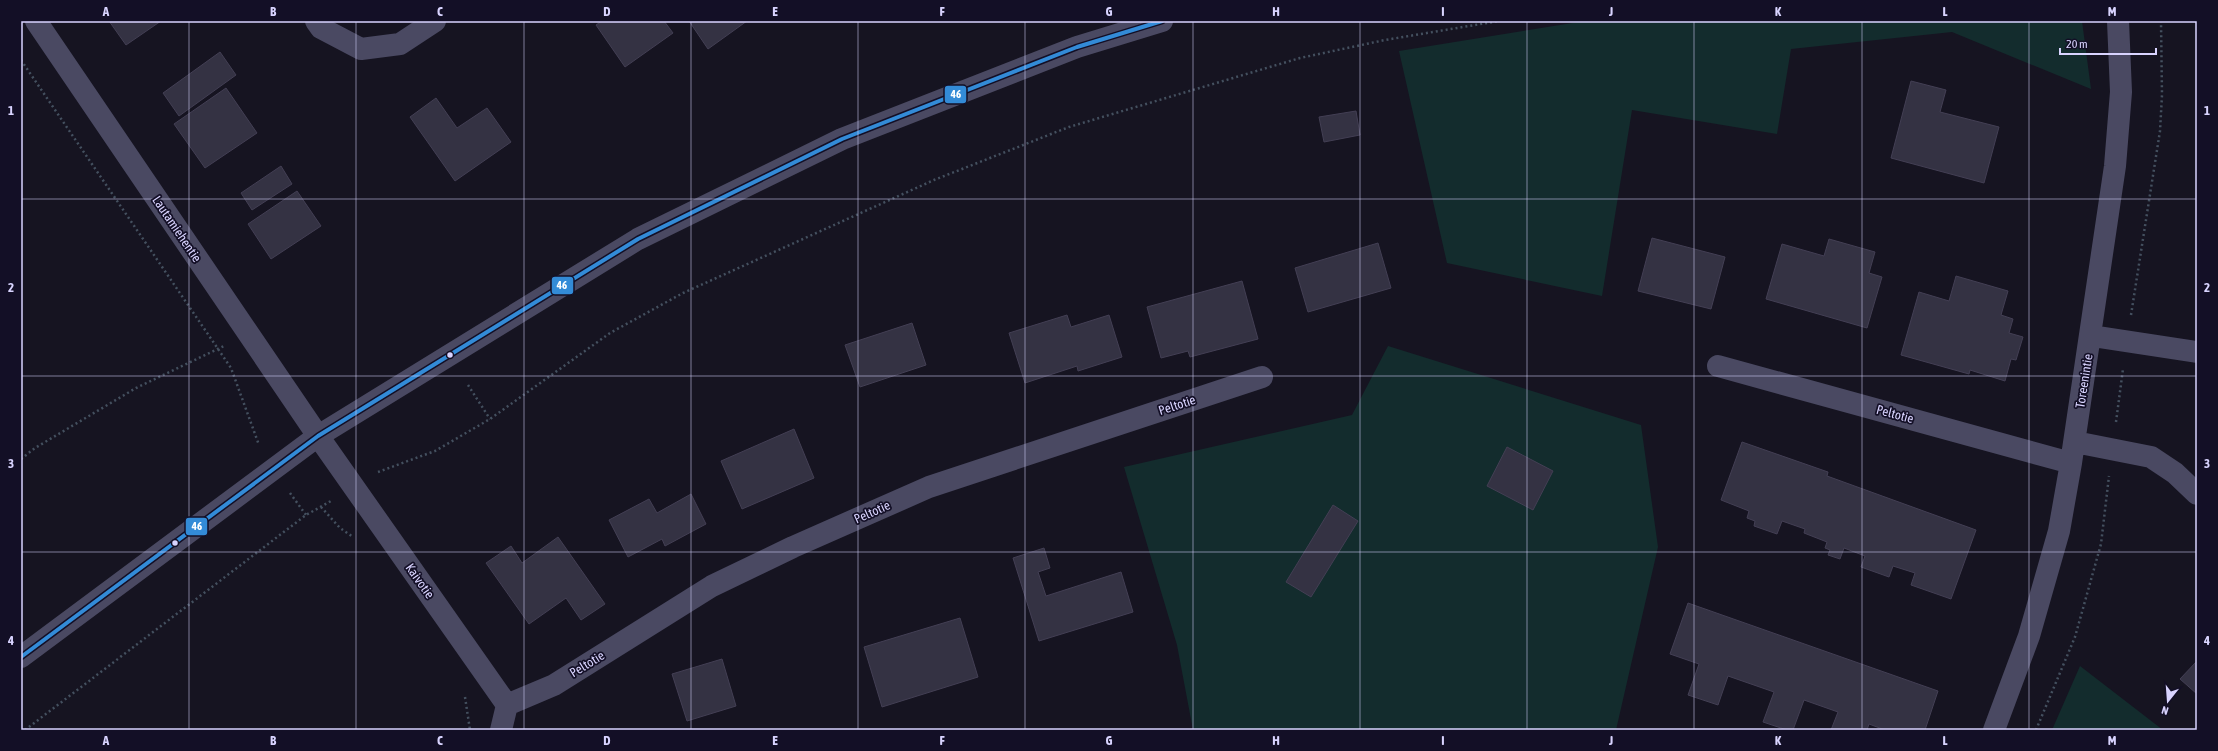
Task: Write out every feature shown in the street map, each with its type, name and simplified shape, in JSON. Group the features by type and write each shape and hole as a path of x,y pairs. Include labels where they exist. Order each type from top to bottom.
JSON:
{"street":[{"name":"Lautamiehentie","path":"36,21 318,436"},
{"path":"316,21 321,28 361,49 400,44 435,21"},
{"path":"21,657 318,436 638,239 842,138 1077,47 1162,21"},
{"name":"Toreenintie","path":"1994,730 2029,636 2060,531 2092,336 2115,166 2121,92 2118,21"},
{"path":"2092,336 2197,352"},
{"name":"Peltotie","path":"1718,366 2073,452 2112,449 2151,457 2175,473 2197,494"},
{"name":"Peltotie","path":"507,705 554,685 712,586 793,547 929,487 1262,377"},
{"name":"Kaivotie","path":"318,436 507,705"},
{"path":"501,730 507,705"}],"path":[{"path":"25,730 306,515 378,472 435,450 490,418 610,333 683,293 934,180 1069,127 1300,58 1384,40 1499,21"},
{"path":"2036,730 2075,637 2101,544 2112,449 2127,342 2160,131 2162,94 2161,21"},
{"path":"21,60 231,368 254,434 272,469 306,515"},
{"path":"21,459 35,448 136,388 218,350 246,330"},
{"path":"468,384 490,418"}],"green space":[{"path":"1585,21 2082,21 2091,89 1952,32 1791,49 1777,134 1632,110 1602,296 1447,263 1399,51"},
{"path":"1388,346 1641,425 1658,547 1616,730 1193,730 1177,645 1124,467 1352,415"},
{"path":"2080,666 2163,730 2052,730"}],"building":[{"path":"109,21 161,21 126,45"},
{"path":"602,21 664,21 673,33 625,67 596,25"},
{"path":"689,21 747,21 708,49"},
{"path":"220,52 236,75 179,116 163,93"},
{"path":"1911,81 1946,90 1940,112 1999,127 1984,183 1891,158"},
{"path":"226,88 257,133 205,168 174,124"},
{"path":"436,98 457,128 487,108 511,142 455,181 410,117"},
{"path":"1356,111 1360,135 1324,142 1319,117"},
{"path":"281,166 292,184 252,210 241,193"},
{"path":"297,191 321,226 271,259 248,224"},
{"path":"1652,238 1725,257 1711,309 1638,291"},
{"path":"1829,239 1875,252 1869,273 1882,277 1867,328 1766,299 1782,244 1824,256"},
{"path":"1378,243 1391,288 1308,312 1295,268"},
{"path":"1956,276 2008,291 2001,315 2013,319 2009,333 2023,337 2016,360 2011,359 2005,381 1970,370 1969,374 1901,355 1919,292 1949,301"},
{"path":"1242,281 1258,339 1190,357 1188,351 1161,358 1147,307"},
{"path":"1067,315 1071,327 1109,315 1122,357 1078,371 1077,366 1025,383 1009,333"},
{"path":"912,323 926,365 860,387 845,345"},
{"path":"794,429 814,478 742,509 721,461"},
{"path":"1742,442 1828,472 1827,476 1976,530 1951,599 1911,585 1915,573 1893,566 1889,577 1861,567 1865,556 1844,548 1840,559 1828,555 1830,550 1825,548 1827,542 1804,533 1805,529 1782,521 1777,534 1754,526 1755,521 1747,518 1749,511 1721,500"},
{"path":"1507,447 1553,471 1533,510 1487,486"},
{"path":"691,494 706,524 665,546 662,539 628,557 609,520 649,499 657,513"},
{"path":"1333,505 1358,521 1311,597 1286,582"},
{"path":"558,537 605,604 581,620 566,598 529,624 486,563 511,546 522,563"},
{"path":"1044,548 1050,568 1038,572 1046,596 1121,572 1133,612 1039,641 1013,558"},
{"path":"1688,603 1938,691 1925,730 1885,730 1869,724 1867,730 1831,730 1838,712 1804,700 1793,730 1787,730 1763,722 1774,692 1728,676 1718,705 1688,695 1699,664 1670,654"},
{"path":"960,618 978,677 882,707 864,647"},
{"path":"722,659 736,706 687,721 672,674"},
{"path":"2197,661 2197,694 2180,679"}],"transit line":[{"name":"46","path":"21,657 318,436 638,239 842,139 1077,47 1162,21"}]}
